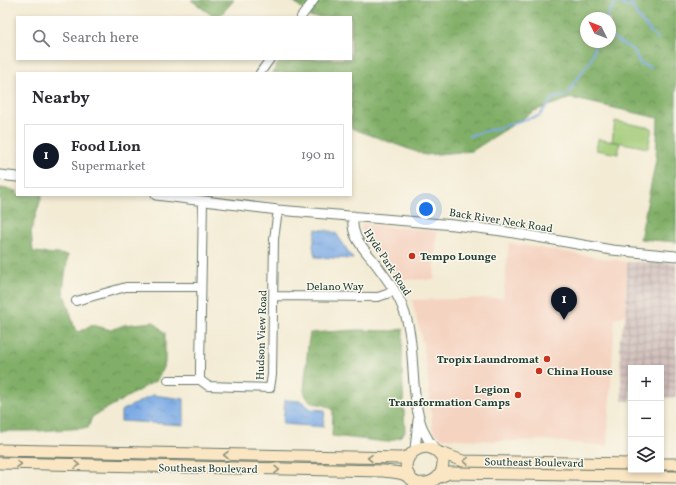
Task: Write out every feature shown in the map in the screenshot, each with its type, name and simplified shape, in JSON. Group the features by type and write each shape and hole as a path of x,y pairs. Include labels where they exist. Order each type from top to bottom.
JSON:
{"main road":[{"path":"423,447 436,451 443,459 442,472 437,481 422,485 415,483 407,472 406,464 412,453 423,447"},
{"name":"Southeast Boulevard","path":"0,450 400,458 412,453"},
{"name":"Southeast Boulevard","path":"436,451 463,461 628,464"},
{"name":"Southeast Boulevard","path":"0,463 384,471 403,474 415,483"},
{"path":"664,464 676,464"},
{"name":"Southeast Boulevard","path":"437,481 449,474 457,473 676,478"}],"street":[{"path":"302,16 314,0"},
{"path":"261,72 269,60"},
{"path":"0,175 16,177"},
{"name":"Back River Neck Road","path":"180,196 204,201 278,210 460,225 612,250 676,256"},
{"path":"200,380 204,201"},
{"name":"Hudson View Road","path":"168,380 200,380 208,386 270,388 272,375 274,239 278,210"},
{"name":"Hyde Park Road","path":"353,216 352,225 356,237 394,290 401,303 408,322 418,416 412,453"},
{"path":"76,301 126,287 201,287"},
{"name":"Delano Way","path":"274,296 378,296 387,294 394,290"},
{"name":"Hyde Park Road","path":"418,416 428,441 436,451"}],"shaded area":[{"path":"361,224 437,231 434,280 397,279 362,236"},
{"path":"509,243 627,262 626,315 615,318 607,446 544,440 496,441 443,438 433,432 428,376 421,336 412,300 503,298"},
{"path":"627,262 676,263 676,397 664,398 664,365 628,365 628,401 622,401 620,340 626,315"}],"green space":[{"path":"191,0 234,0 220,16 213,16"},
{"path":"292,0 676,0 676,242 640,239 656,160 658,118 571,98 534,111 472,151 425,155 352,128 352,72 273,72 280,60 352,60 352,16 310,16"},
{"path":"615,121 652,128 648,148 612,141"},
{"path":"598,139 620,143 618,154 596,150"},
{"path":"0,188 16,191 16,196 42,196 31,231 33,252 68,255 63,290 75,329 79,332 93,325 111,330 124,325 154,322 165,333 165,363 157,380 92,417 88,428 37,431 0,431"},
{"path":"403,329 402,367 405,432 400,437 387,442 332,436 333,410 324,405 312,402 306,397 304,391 310,333 358,330 391,331"}],"water":[{"path":"316,229 336,233 353,259 315,257 313,246"},
{"path":"153,395 184,399 184,425 121,421 121,411"},
{"path":"285,400 301,401 311,409 325,410 323,427 283,424"}],"waterway":[{"path":"609,12 616,3 621,3 629,7 634,0"},
{"path":"631,4 640,19 658,39"},
{"path":"616,40 634,51 640,63 651,68"},
{"path":"469,136 539,116 553,98 564,96 572,90 573,84 591,60 594,48"}],"place":[{"name":"Tempo Lounge","path":"412,256"},
{"name":"Food Lion","path":"564,320"},
{"name":"Tropix Laundromat","path":"547,359"},
{"name":"China House","path":"539,371"},
{"name":"Legion Transformation Camps","path":"518,395"}]}
